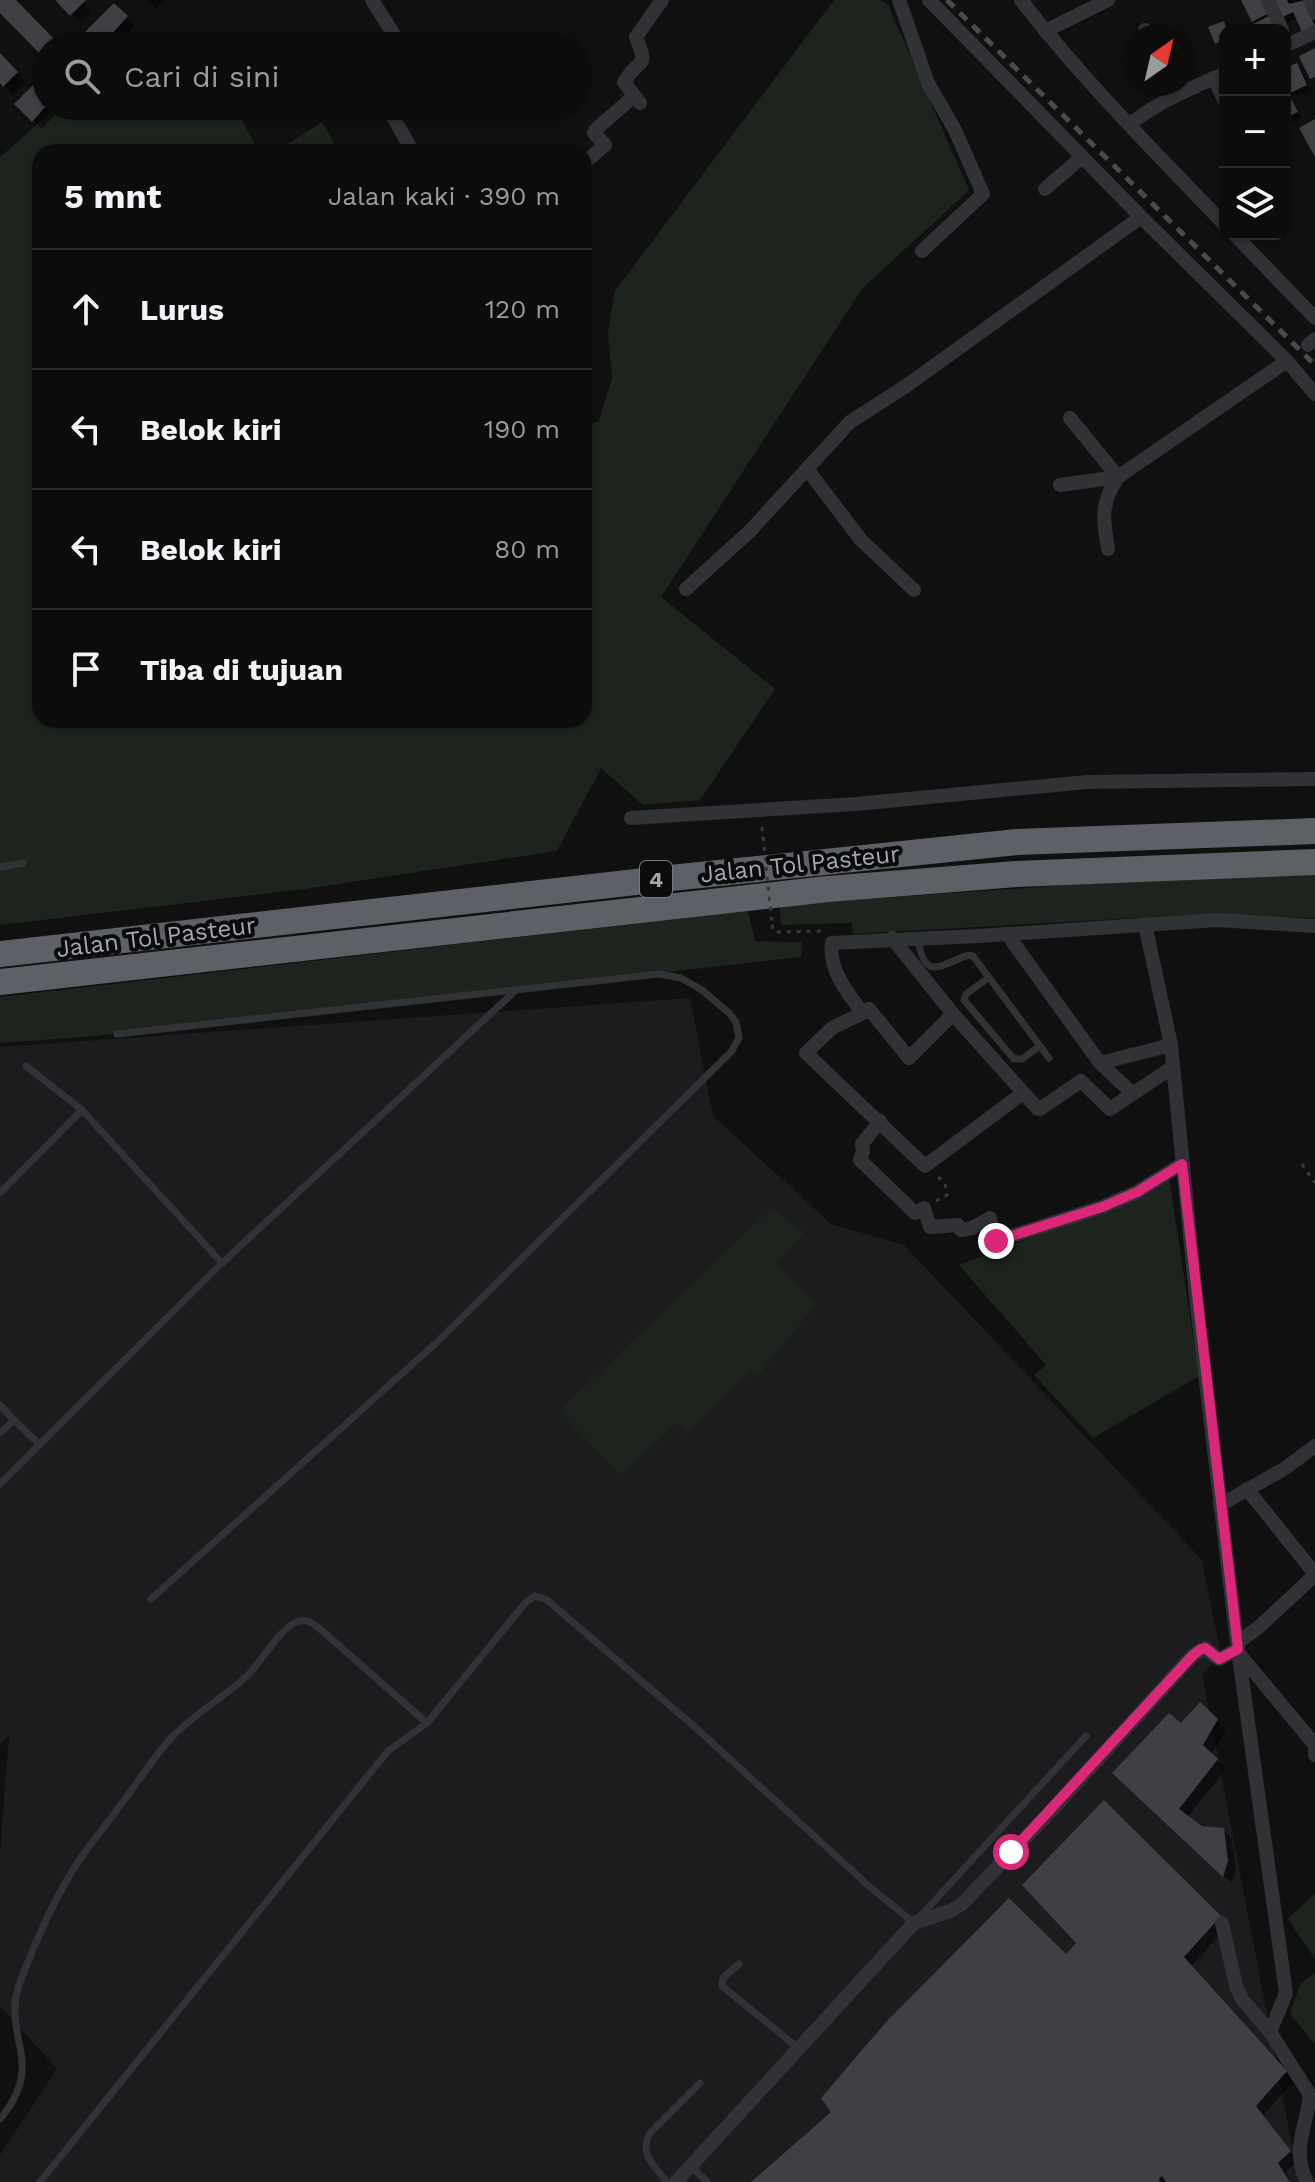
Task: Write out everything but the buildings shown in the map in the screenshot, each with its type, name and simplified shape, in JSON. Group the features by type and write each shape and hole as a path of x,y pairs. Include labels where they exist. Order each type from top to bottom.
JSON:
{"highway":[{"name":"Jalan Tol Pasteur","path":"0,954 1017,842 1315,831"},
{"name":"Jalan Tol Pasteur","path":"0,982 828,889 1016,874 1315,862"}],"street":[{"path":"372,0 392,32"},
{"path":"899,0 928,83 955,130 983,194 922,251"},
{"path":"929,0 1287,361 1315,394"},
{"path":"1021,0 1129,125 1219,219"},
{"path":"1045,31 1108,0"},
{"path":"1268,0 1279,24"},
{"path":"1310,0 1315,13"},
{"path":"592,156 605,145 594,133 595,130 637,100 624,82 643,59 645,53 636,37 655,3"},
{"path":"1291,41 1315,33"},
{"path":"1195,83 1219,76"},
{"path":"1129,125 1164,96"},
{"path":"395,120 408,144"},
{"path":"1045,189 1082,157"},
{"path":"686,589 750,531 850,422 1141,217"},
{"path":"1240,240 1315,318"},
{"path":"1108,549 1102,514 1110,489 1118,477 1287,361"},
{"path":"1070,418 1118,477"},
{"path":"807,469 861,540 914,590"},
{"path":"1060,485 1118,477"},
{"path":"631,818 856,804 1087,782 1315,779"},
{"path":"863,1013 847,993 830,955 832,943 1217,920 1315,926"},
{"path":"1145,924 1171,1045 1220,1505 1286,1993 1270,2032"},
{"path":"1007,934 1100,1063 1132,1093"},
{"path":"892,938 953,1014 1040,1109 1079,1082 1086,1084 1110,1109 1173,1067"},
{"path":"953,1014 909,1058 869,1009 832,1028 806,1053 925,1166 1023,1093"},
{"path":"1100,1063 1171,1045"},
{"path":"880,1121 862,1144 860,1160 915,1213 924,1208 930,1227 958,1225 961,1230 990,1218 996,1241 1125,1197 1182,1164"},
{"path":"1220,1505 1284,1469 1315,1446"},
{"path":"676,2182 914,1923 962,1904 1085,1775 1193,1655 1205,1648 1219,1659 1238,1649 1315,1574 1247,1489"},
{"path":"1238,1649 1315,1745 1315,1755"},
{"path":"1222,1923 1236,1986 1242,1999 1270,2032 1310,2095 1298,2145 1300,2168 1307,2182"}],"lane":[{"path":"0,867 23,863"},
{"path":"918,938 927,966 937,966 970,954 1049,1058"},
{"path":"117,1034 659,974 681,978 702,990 736,1022 739,1038 731,1052 689,1096 436,1343 151,1599"},
{"path":"988,978 966,994 964,1000 1014,1059 1022,1059 1040,1046"},
{"path":"0,1484 222,1263 515,991"},
{"path":"26,1066 82,1110 222,1263"},
{"path":"0,1193 82,1110"},
{"path":"0,1405 40,1445"},
{"path":"0,1433 14,1420"},
{"path":"40,2182 388,1751 427,1723 526,1602 535,1596 547,1600 696,1728 870,1887 914,1923 1086,1736"},
{"path":"0,2119 18,2093 23,2078 14,2006 19,1985 44,1923 78,1862 171,1738 190,1719 242,1680 287,1628 297,1621 309,1621 427,1723"},
{"path":"739,1964 723,1978 722,1986 799,2049"},
{"path":"667,2182 645,2152 644,2145 649,2134 700,2083"},
{"path":"691,2166 707,2182"}],"path":[{"path":"762,827 774,932 847,931 848,940"},
{"path":"1302,1164 1315,1183"},
{"path":"924,1208 947,1195 945,1183 925,1166"}],"shaded area":[{"path":"834,0 880,0 888,5 969,190 862,289 661,597 775,689 700,800 643,805 601,768 557,851 305,889 0,925 0,157 42,120 241,120 255,144 32,144 32,728 592,728 592,424 599,421 612,378 608,332 615,291"},
{"path":"322,122 334,144 288,144"},
{"path":"1315,875 1315,918 1210,914 853,934 852,923 781,925 780,905 1198,876"},
{"path":"748,911 755,941 802,942 801,957 95,1036 0,1043 0,997"},
{"path":"690,998 713,1116 831,1224 904,1245 1202,1560 1221,1656 1202,1674 1299,2182 0,2182 0,2155 57,2069 0,2006 0,1852 9,1736 0,1744 0,1047"},
{"path":"1169,1177 1199,1376 1093,1438 1034,1375 1046,1365 959,1265 1140,1196"},
{"path":"772,1208 804,1233 776,1264 817,1303 757,1377 750,1372 686,1434 678,1422 621,1475 559,1411"},
{"path":"1315,1893 1315,1959 1288,1919"},
{"path":"1315,1973 1315,2044 1290,2014 1300,1984"}],"railway":[{"path":"947,0 1315,365"}],"route":[{"path":"996,1241 1102,1207 1137,1192 1182,1164 1238,1649 1219,1659 1205,1648 1193,1655 1011,1852"}]}
